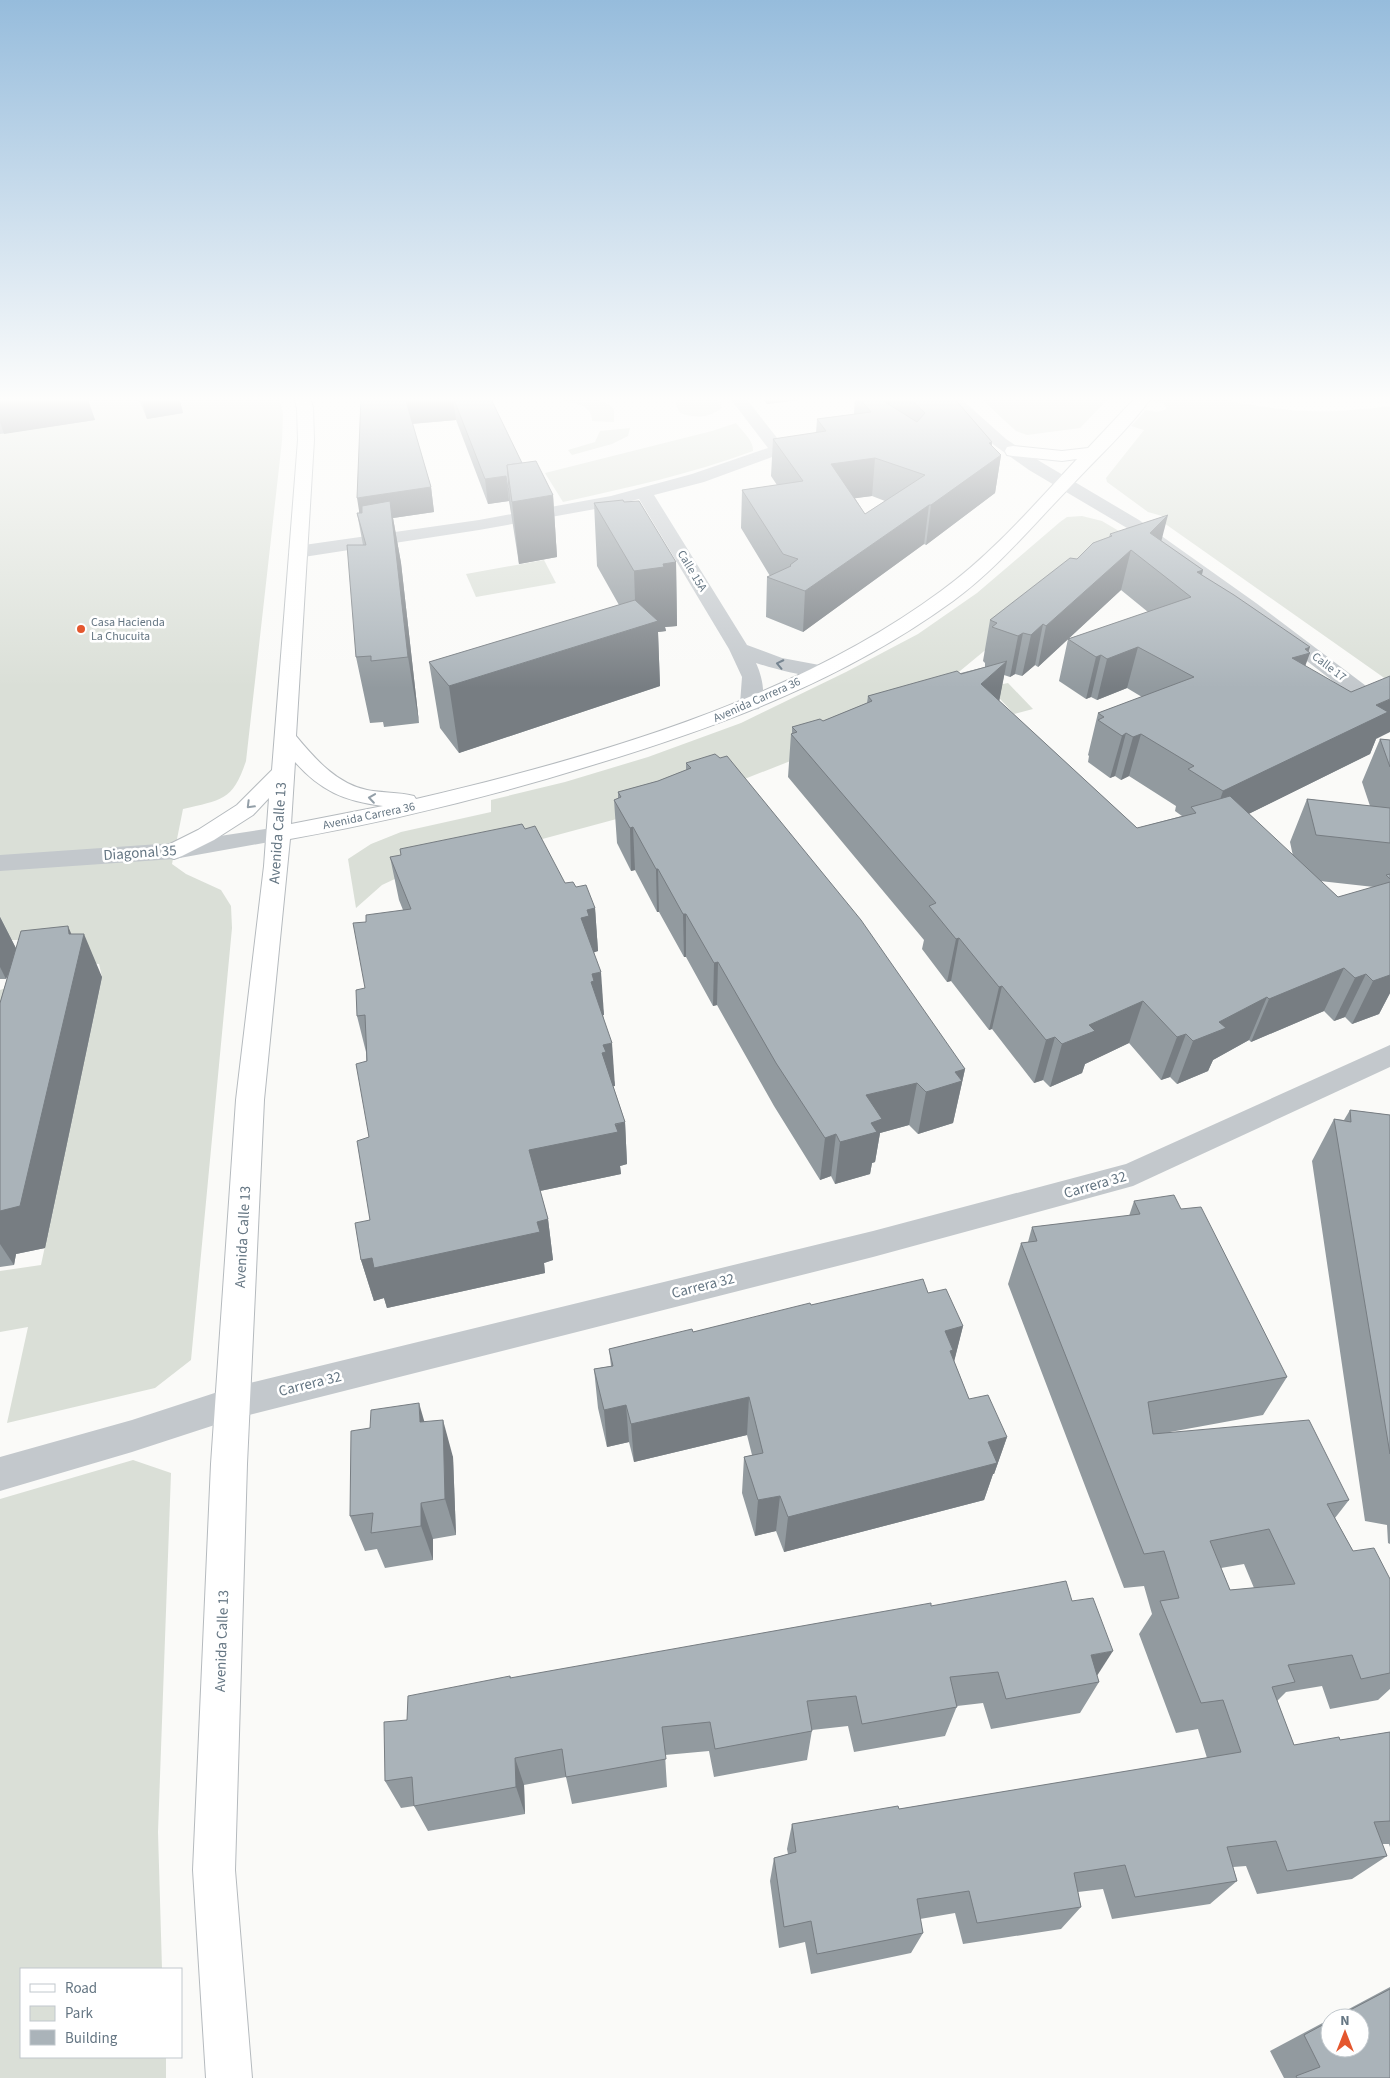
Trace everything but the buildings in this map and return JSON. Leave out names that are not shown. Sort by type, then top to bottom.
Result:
[{"type":"main road","name":"Avenida Calle 13","points":[[229,2078],[214,1870],[229,1464],[250,1100],[275,884],[302,494]]},
{"type":"main road","name":"Avenida Carrera 36","points":[[278,834],[340,824],[521,781],[638,745],[751,704],[823,670],[890,634],[949,595],[1001,549],[1054,494]]},
{"type":"main road","points":[[285,737],[306,762],[325,780],[341,790],[363,797],[438,802]]},
{"type":"main road","points":[[174,851],[206,835],[245,810],[284,770]]},
{"type":"street","points":[[297,552],[382,541],[553,513],[645,494]]},
{"type":"street","name":"Calle 15A","points":[[645,494],[739,649],[752,677],[751,704]]},
{"type":"street","name":"Calle 17","points":[[1082,494],[1133,524],[1250,606],[1390,714]]},
{"type":"street","points":[[739,649],[780,665],[823,670]]},
{"type":"street","name":"Diagonal 35","points":[[0,863],[174,851],[278,834]]},
{"type":"street","name":"Carrera 32","points":[[0,1474],[132,1436],[233,1403],[873,1244],[1132,1174],[1390,1055]]},
{"type":"green space","points":[[0,494],[276,494],[246,761],[236,784],[224,797],[183,809],[172,864],[186,874],[221,890],[231,906],[232,928],[191,1360],[155,1388],[7,1423],[28,1327],[0,1332],[0,1271],[41,1265],[102,977],[99,964],[87,963],[0,1106],[0,990],[12,986],[28,940],[0,940]]},
{"type":"green space","points":[[558,494],[598,494],[563,502]]},
{"type":"green space","points":[[1123,494],[1390,494],[1390,682],[1164,523],[1162,516],[1148,512]]},
{"type":"green space","points":[[1082,516],[1102,521],[1129,537],[1076,575],[960,671],[893,713],[816,751],[747,778],[661,807],[535,841],[416,869],[382,885],[356,908],[348,859],[371,844],[401,832],[491,812],[491,800],[565,782],[648,757],[741,723],[846,672],[918,634],[977,593],[1060,522],[1067,517]]},
{"type":"green space","points":[[544,560],[556,583],[476,597],[466,574]]},
{"type":"green space","points":[[1008,683],[1033,709],[1014,714],[989,687]]},
{"type":"green space","points":[[133,1460],[171,1473],[158,1832],[162,1968],[20,1968],[20,2058],[166,2058],[166,2078],[0,2078],[0,1499]]},
{"type":"place","name":"Casa Hacienda La Chucuita","points":[[81,629]]}]
